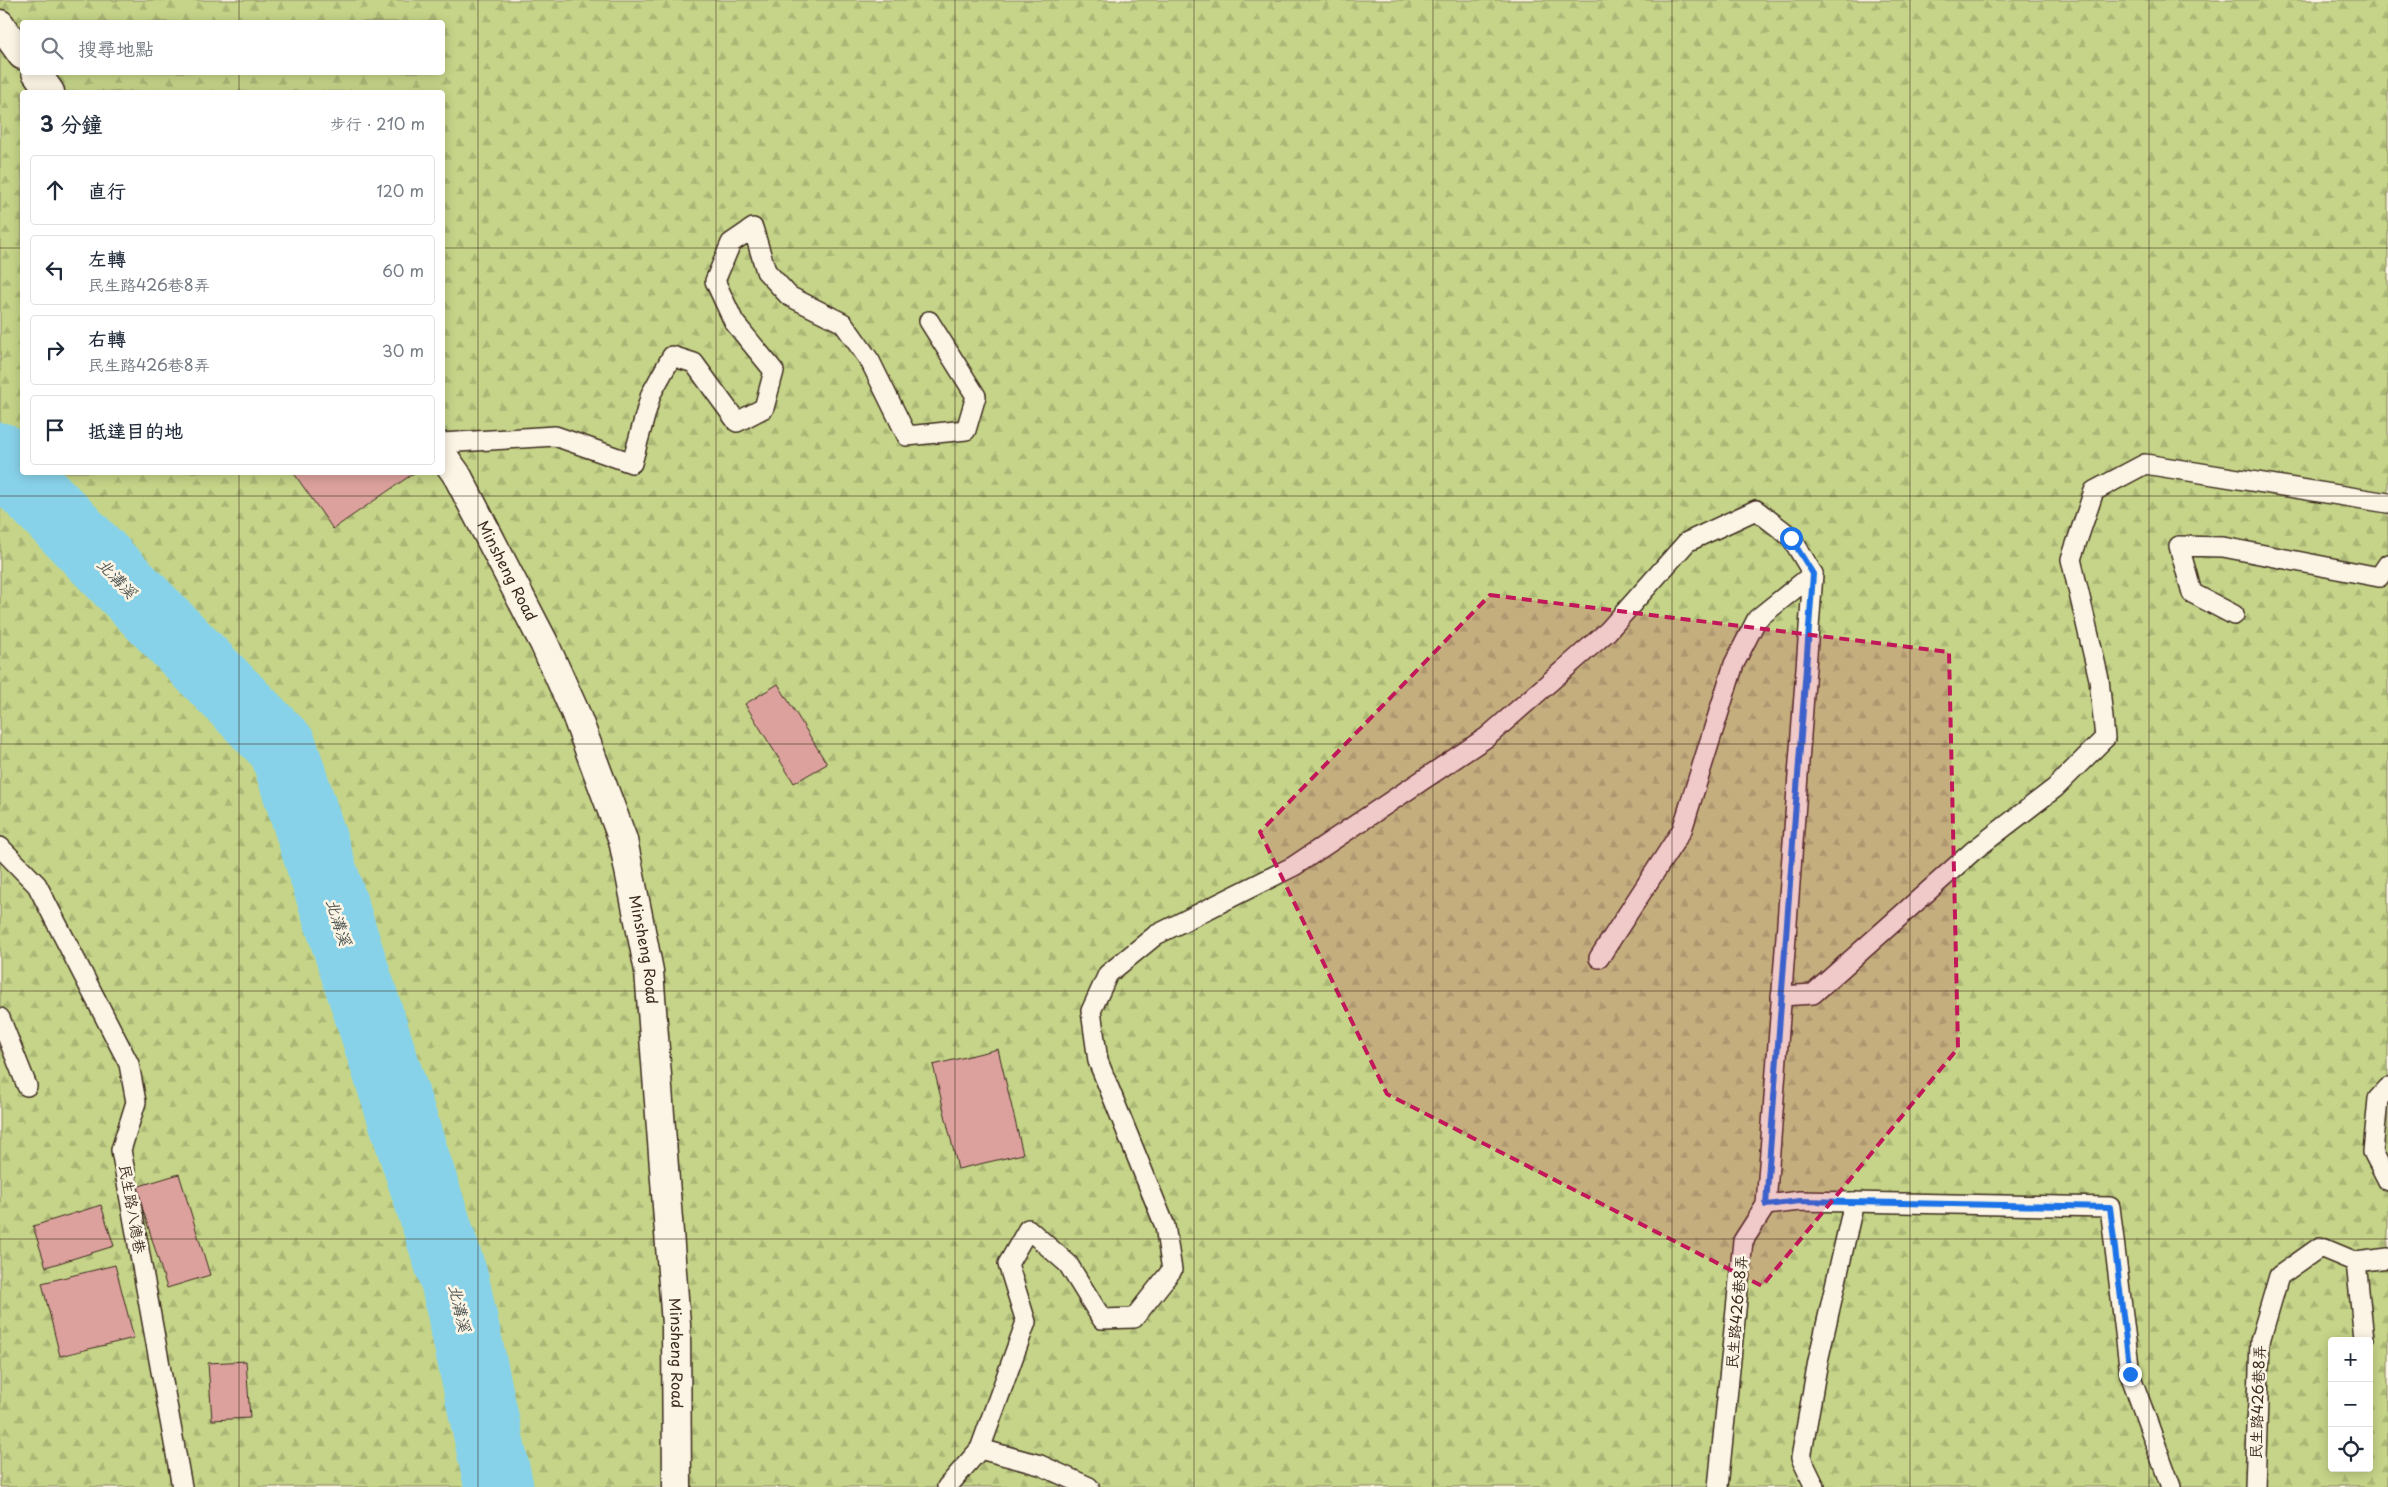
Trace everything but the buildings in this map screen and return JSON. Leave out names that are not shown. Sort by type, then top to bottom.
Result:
[{"type":"street","points":[[0,24],[20,52]]},
{"type":"street","points":[[38,75],[49,90]]},
{"type":"street","name":"Minsheng Road","points":[[445,458],[457,475],[544,643],[574,712],[623,840],[650,971],[676,1324],[677,1487]]},
{"type":"lane","points":[[445,443],[555,436],[632,463],[651,394],[672,356],[694,363],[736,422],[764,408],[774,371],[734,322],[715,281],[731,243],[753,228],[766,271],[789,296],[843,323],[870,361],[907,436],[966,430],[976,396],[929,321]]},
{"type":"lane","points":[[1781,996],[1813,994],[1973,851],[2054,788],[2105,738],[2099,679],[2072,559],[2094,491],[2145,464],[2388,503]]},
{"type":"lane","points":[[947,1487],[980,1449],[1026,1322],[1008,1264],[1028,1229],[1068,1264],[1102,1319],[1134,1318],[1172,1270],[1165,1226],[1098,1061],[1091,1011],[1108,974],[1156,936],[1294,866],[1487,737],[1608,631],[1687,542],[1756,510],[1791,538],[1813,574],[1766,1205],[1800,1201],[2110,1207],[2130,1374],[2170,1487]]},
{"type":"lane","points":[[2234,615],[2192,593],[2178,546],[2223,547],[2378,577],[2388,564]]},
{"type":"lane","points":[[1599,958],[1682,830],[1734,664],[1757,619],[1813,574]]},
{"type":"lane","name":"民生路八德巷","points":[[0,847],[37,885],[130,1064],[136,1102],[121,1150],[182,1487]]},
{"type":"lane","points":[[0,1018],[27,1086]]},
{"type":"lane","points":[[2388,1088],[2378,1099],[2373,1152],[2388,1180]]},
{"type":"lane","points":[[1815,1487],[1801,1458],[1818,1361],[1854,1202]]},
{"type":"lane","name":"民生路426巷8弄","points":[[1718,1487],[1744,1241],[1766,1205]]},
{"type":"lane","name":"民生路426巷8弄","points":[[2255,1487],[2260,1341],[2279,1276],[2320,1247],[2356,1262]]},
{"type":"lane","points":[[2364,1337],[2356,1262],[2388,1258]]},
{"type":"lane","points":[[980,1449],[1040,1465],[1089,1487]]},
{"type":"highlighted area","points":[[1490,595],[1949,652],[1958,1048],[1762,1286],[1387,1094],[1260,832]]},
{"type":"green space","points":[[0,0],[2388,0],[2388,1487],[0,1487]]},
{"type":"waterway","name":"北溝溪","points":[[0,457],[283,748],[455,1282],[499,1487]]},
{"type":"route","points":[[1791,538],[1813,574],[1766,1205],[1800,1201],[2110,1207],[2130,1374]]}]
